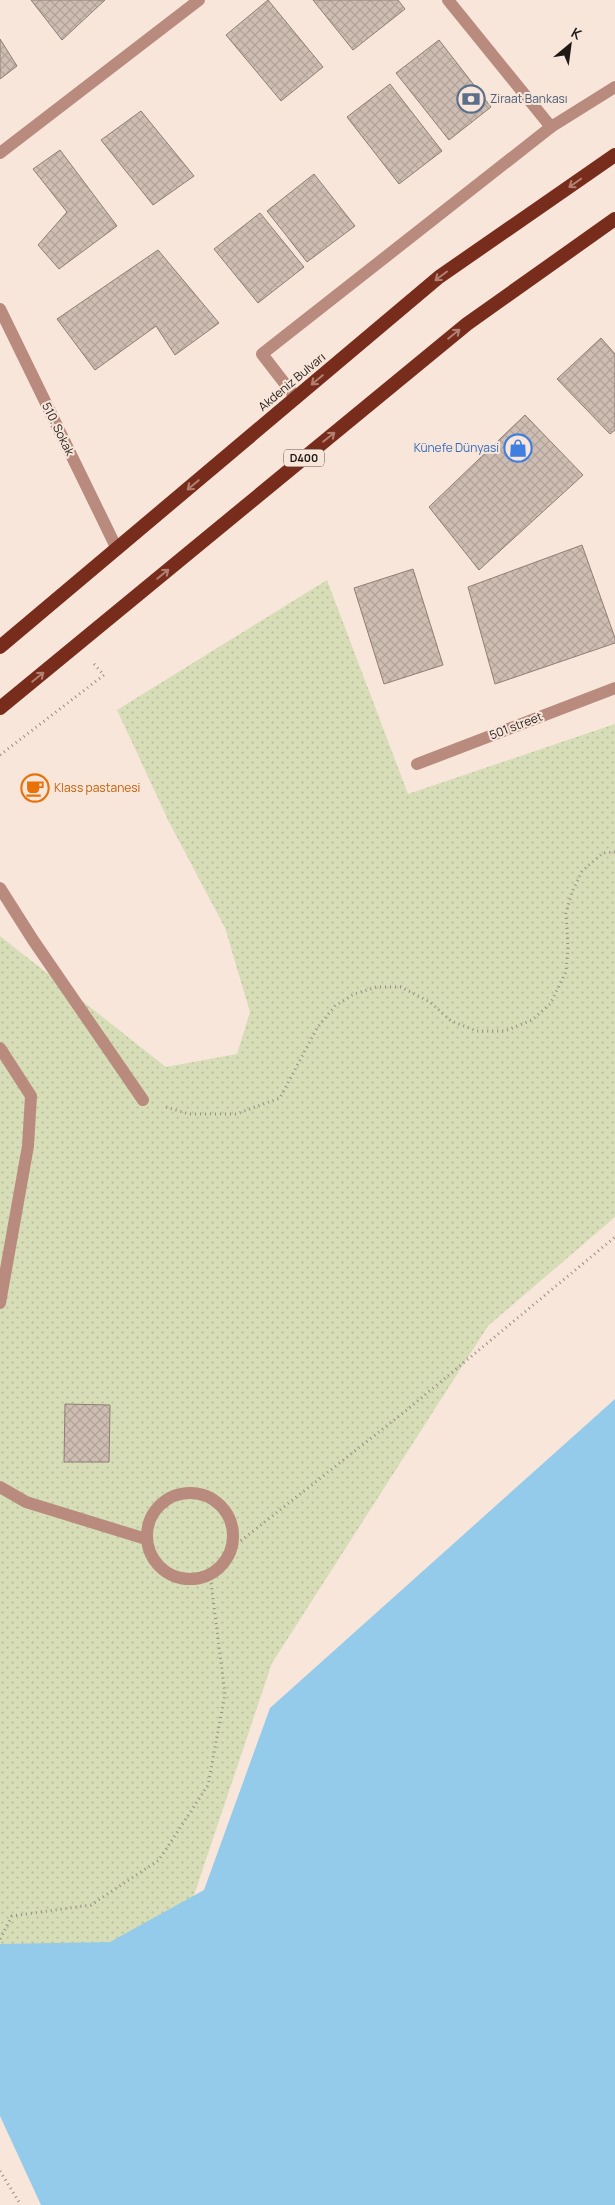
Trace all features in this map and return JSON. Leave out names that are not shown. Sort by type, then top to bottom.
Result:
[{"type":"highway","name":"Akdeniz Bulvarı","points":[[0,647],[439,277],[615,156]]},
{"type":"highway","name":"D400","points":[[0,708],[467,324],[615,218]]},
{"type":"street","points":[[0,153],[199,0]]},
{"type":"street","points":[[448,0],[551,127]]},
{"type":"street","points":[[296,398],[262,354],[551,127],[615,87]]},
{"type":"street","name":"510. Sokak","points":[[0,309],[117,549]]},
{"type":"street","name":"501 street","points":[[417,764],[615,688]]},
{"type":"street","points":[[0,888],[33,940],[143,1100]]},
{"type":"street","points":[[0,1048],[31,1096],[28,1146],[0,1303]]},
{"type":"street","points":[[0,1488],[26,1502],[146,1539]]},
{"type":"street","points":[[183,1493],[204,1495],[222,1506],[232,1526],[233,1547],[225,1564],[210,1575],[189,1580],[168,1574],[153,1559],[146,1539],[150,1518],[163,1501],[183,1493]]},
{"type":"path","points":[[143,1100],[189,1114],[236,1114],[280,1098],[317,1028],[335,1006],[354,994],[377,987],[401,987],[430,1002],[451,1021],[477,1031],[505,1032],[532,1020],[550,1004],[566,972],[568,946],[566,913],[575,885],[582,871],[603,853],[615,852]]},
{"type":"path","points":[[233,1547],[408,1408],[615,1237]]},
{"type":"path","points":[[0,1939],[12,1916],[91,1905],[159,1860],[208,1785],[225,1694],[210,1575]]},
{"type":"path","points":[[0,2170],[20,2205]]},
{"type":"green space","points":[[327,580],[408,794],[615,724],[615,1217],[488,1326],[272,1663],[179,1940],[0,1969],[0,936],[166,1067],[237,1054],[250,1012],[225,928],[169,822],[117,710]]},
{"type":"water","points":[[615,1399],[615,2205],[41,2205],[0,2116],[0,1944],[110,1942],[204,1890],[270,1708]]},
{"type":"building","points":[[31,0],[105,0],[62,40]]},
{"type":"building","points":[[268,0],[323,67],[281,101],[226,35]]},
{"type":"building","points":[[313,0],[398,0],[405,9],[353,50]]},
{"type":"building","points":[[0,39],[17,66],[0,79]]},
{"type":"building","points":[[439,40],[491,107],[449,140],[396,73]]},
{"type":"building","points":[[390,84],[442,151],[399,184],[347,117]]},
{"type":"building","points":[[141,111],[194,176],[153,205],[101,140]]},
{"type":"building","points":[[60,150],[117,226],[59,269],[38,245],[67,212],[33,169]]},
{"type":"building","points":[[314,174],[355,226],[307,262],[267,211]]},
{"type":"building","points":[[260,213],[304,267],[258,303],[214,249]]},
{"type":"building","points":[[158,250],[219,323],[175,355],[156,326],[95,370],[57,319]]},
{"type":"building","points":[[601,338],[615,354],[615,430],[610,434],[557,379]]},
{"type":"building","points":[[525,415],[583,475],[479,570],[429,507]]},
{"type":"building","points":[[582,545],[615,638],[615,643],[495,684],[468,587]]},
{"type":"building","points":[[413,569],[443,665],[384,684],[354,588]]},
{"type":"building","points":[[65,1404],[110,1405],[109,1462],[64,1462]]},
{"type":"place","name":"Ziraat Bankası","points":[[471,99]]},
{"type":"place","name":"Künefe Dünyasi","points":[[518,448]]},
{"type":"place","name":"Klass pastanesi","points":[[35,788]]}]
